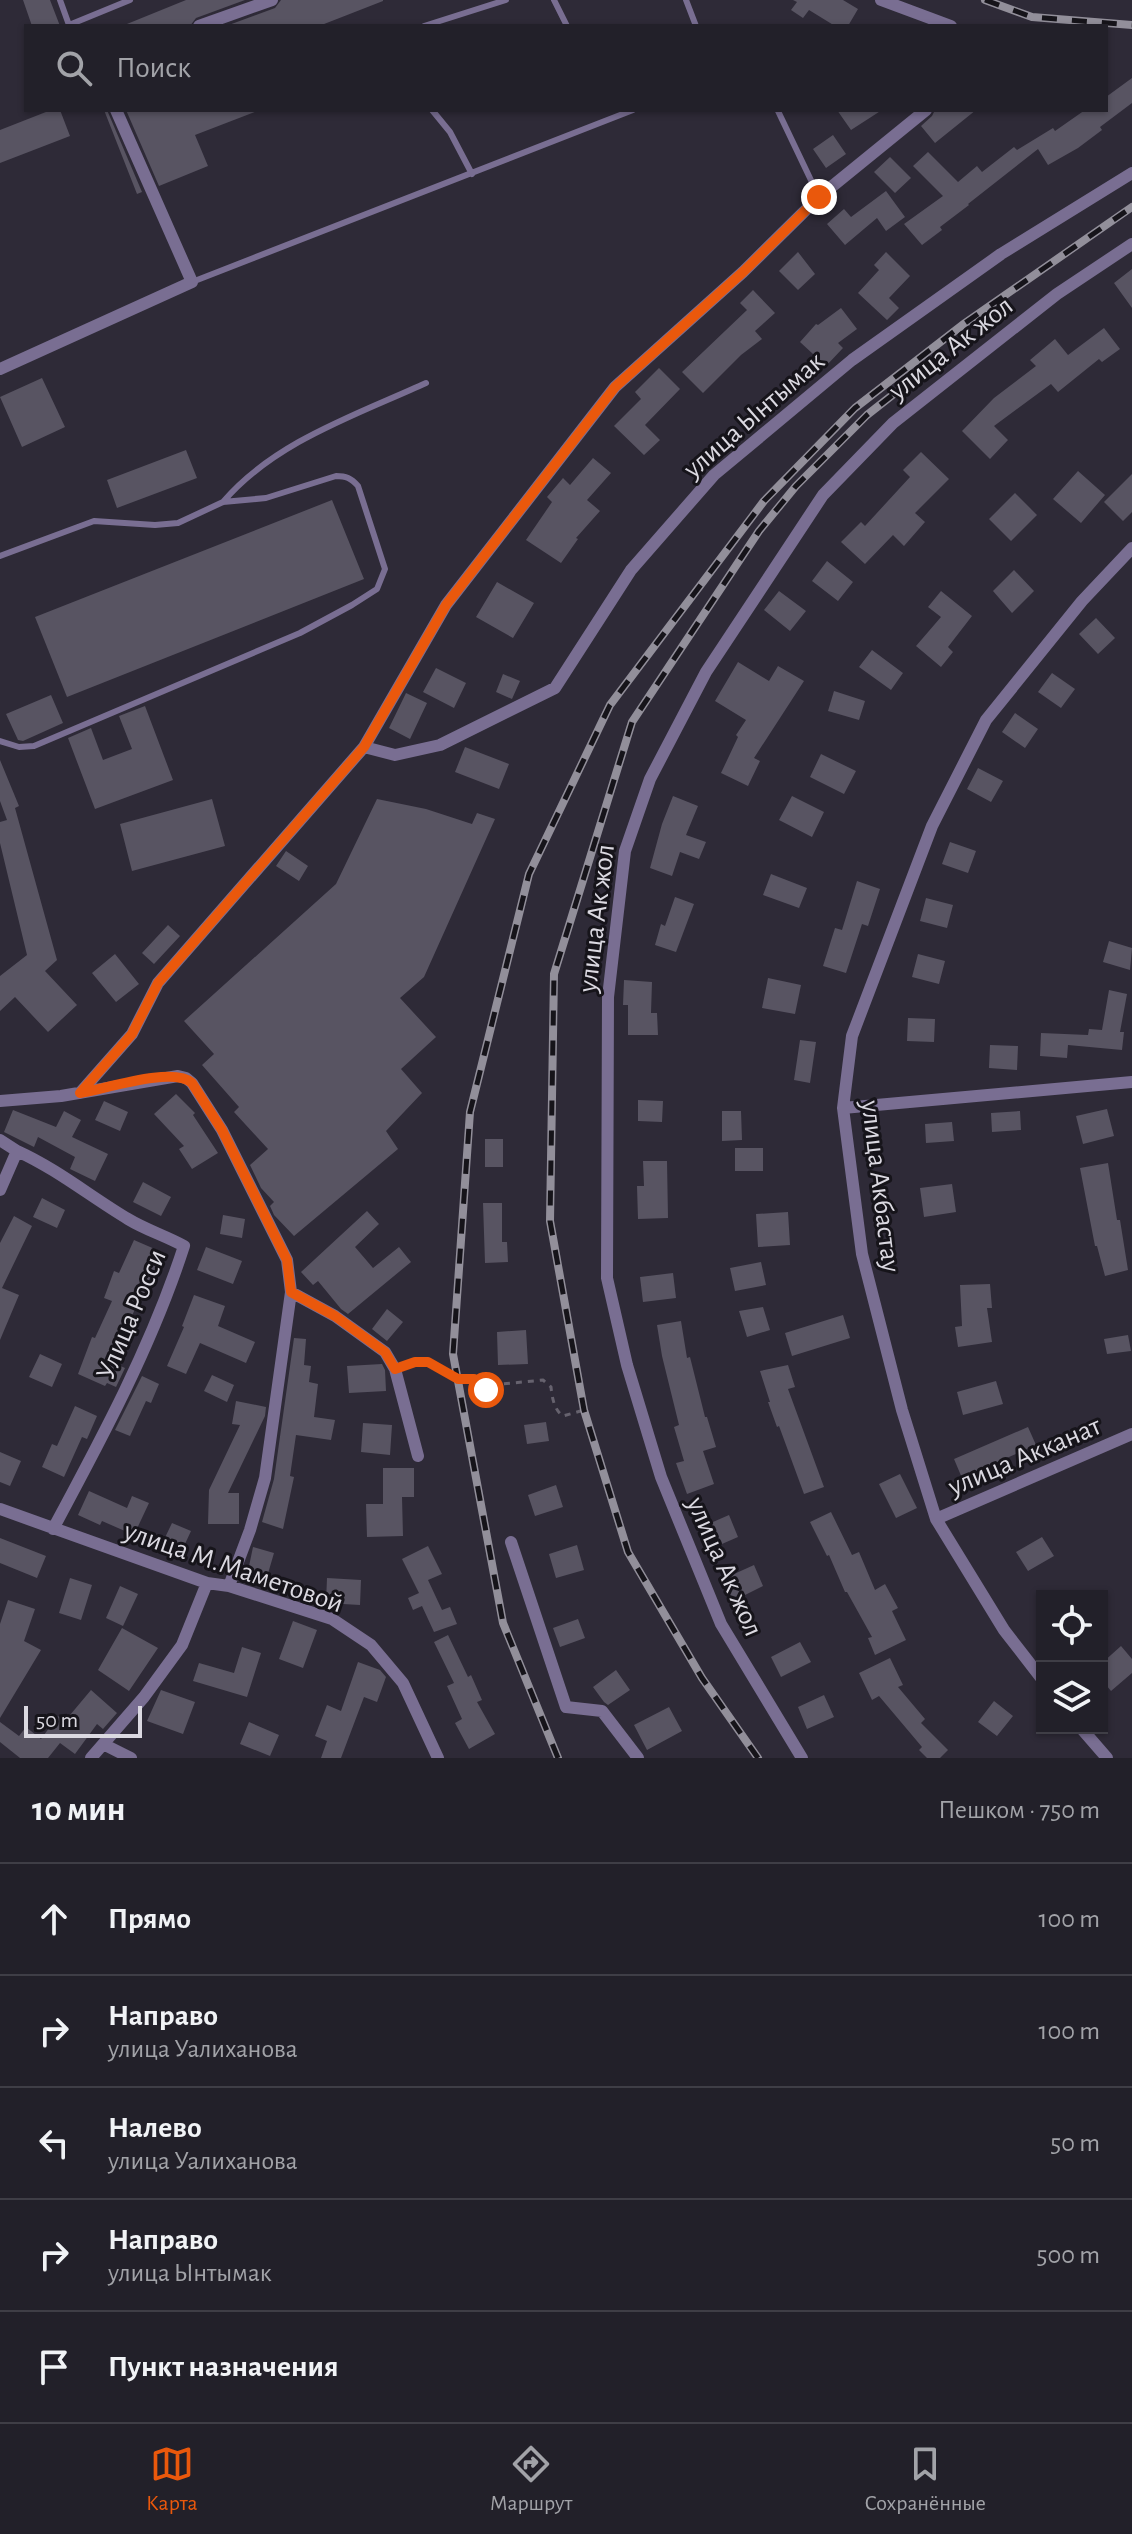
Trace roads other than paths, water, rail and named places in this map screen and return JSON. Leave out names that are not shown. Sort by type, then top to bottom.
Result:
[{"type":"street","points":[[205,24],[272,0]]},
{"type":"street","points":[[881,0],[946,24]]},
{"type":"street","points":[[0,369],[192,282],[117,112]]},
{"type":"street","points":[[80,1093],[132,1034],[158,983],[364,747],[446,605],[615,387],[743,272],[819,197],[924,112]]},
{"type":"street","name":"улица Ынтымак","points":[[364,747],[395,755],[440,745],[555,688],[631,570],[714,475],[852,360],[1001,254],[1132,173]]},
{"type":"street","name":"улица Ак жол","points":[[802,1758],[721,1624],[667,1492],[627,1365],[607,1278],[608,997],[625,851],[650,779],[706,672],[823,495],[893,423],[1057,294],[1132,244]]},
{"type":"street","name":"улица Акбастау","points":[[1036,1671],[1004,1630],[936,1519],[902,1410],[862,1254],[843,1108],[852,1036],[932,826],[986,720],[1082,601],[1132,548]]},
{"type":"street","points":[[0,1101],[80,1093],[168,1076],[186,1078],[222,1130],[287,1260],[291,1292],[265,1478],[229,1586]]},
{"type":"street","points":[[843,1108],[1132,1082]]},
{"type":"street","name":"Улица Росси","points":[[0,1140],[45,1164],[132,1222],[184,1246],[173,1281],[114,1415],[53,1529]]},
{"type":"street","points":[[0,1190],[17,1151]]},
{"type":"street","points":[[291,1292],[335,1316],[385,1352],[395,1369],[418,1456]]},
{"type":"street","name":"улица Акканат","points":[[936,1519],[1132,1434]]},
{"type":"street","name":"улица М.Маметовой","points":[[0,1509],[207,1583],[229,1586],[332,1619],[371,1645],[403,1683],[438,1758]]},
{"type":"street","points":[[511,1542],[566,1707],[602,1711],[638,1758]]},
{"type":"street","points":[[91,1758],[144,1697],[182,1645],[207,1583]]},
{"type":"street","points":[[1086,1734],[1107,1758]]},
{"type":"street","points":[[103,1744],[131,1758]]},
{"type":"lane","points":[[60,0],[69,24]]},
{"type":"lane","points":[[71,24],[130,0]]},
{"type":"lane","points":[[430,24],[506,0]]},
{"type":"lane","points":[[554,0],[566,24]]},
{"type":"lane","points":[[686,0],[695,24]]},
{"type":"lane","points":[[434,112],[450,132],[472,174]]},
{"type":"lane","points":[[608,112],[611,118]]},
{"type":"lane","points":[[192,282],[628,112]]},
{"type":"lane","points":[[778,112],[819,197]]},
{"type":"lane","points":[[223,502],[238,485],[274,457],[319,432],[426,383]]},
{"type":"lane","points":[[0,556],[94,521],[134,525],[178,523],[223,502],[266,498],[336,476],[352,479],[358,486],[385,564],[377,589],[300,633],[34,746],[19,747],[0,741]]},
{"type":"railway","points":[[985,0],[1032,17],[1132,25]]},
{"type":"railway","points":[[558,1758],[503,1623],[453,1354],[470,1112],[529,874],[610,705],[764,501],[855,408],[965,323],[1132,207]]},
{"type":"railway","points":[[758,1758],[702,1678],[628,1552],[584,1410],[550,1221],[554,974],[632,722],[759,531],[796,486],[867,415],[937,360]]}]
